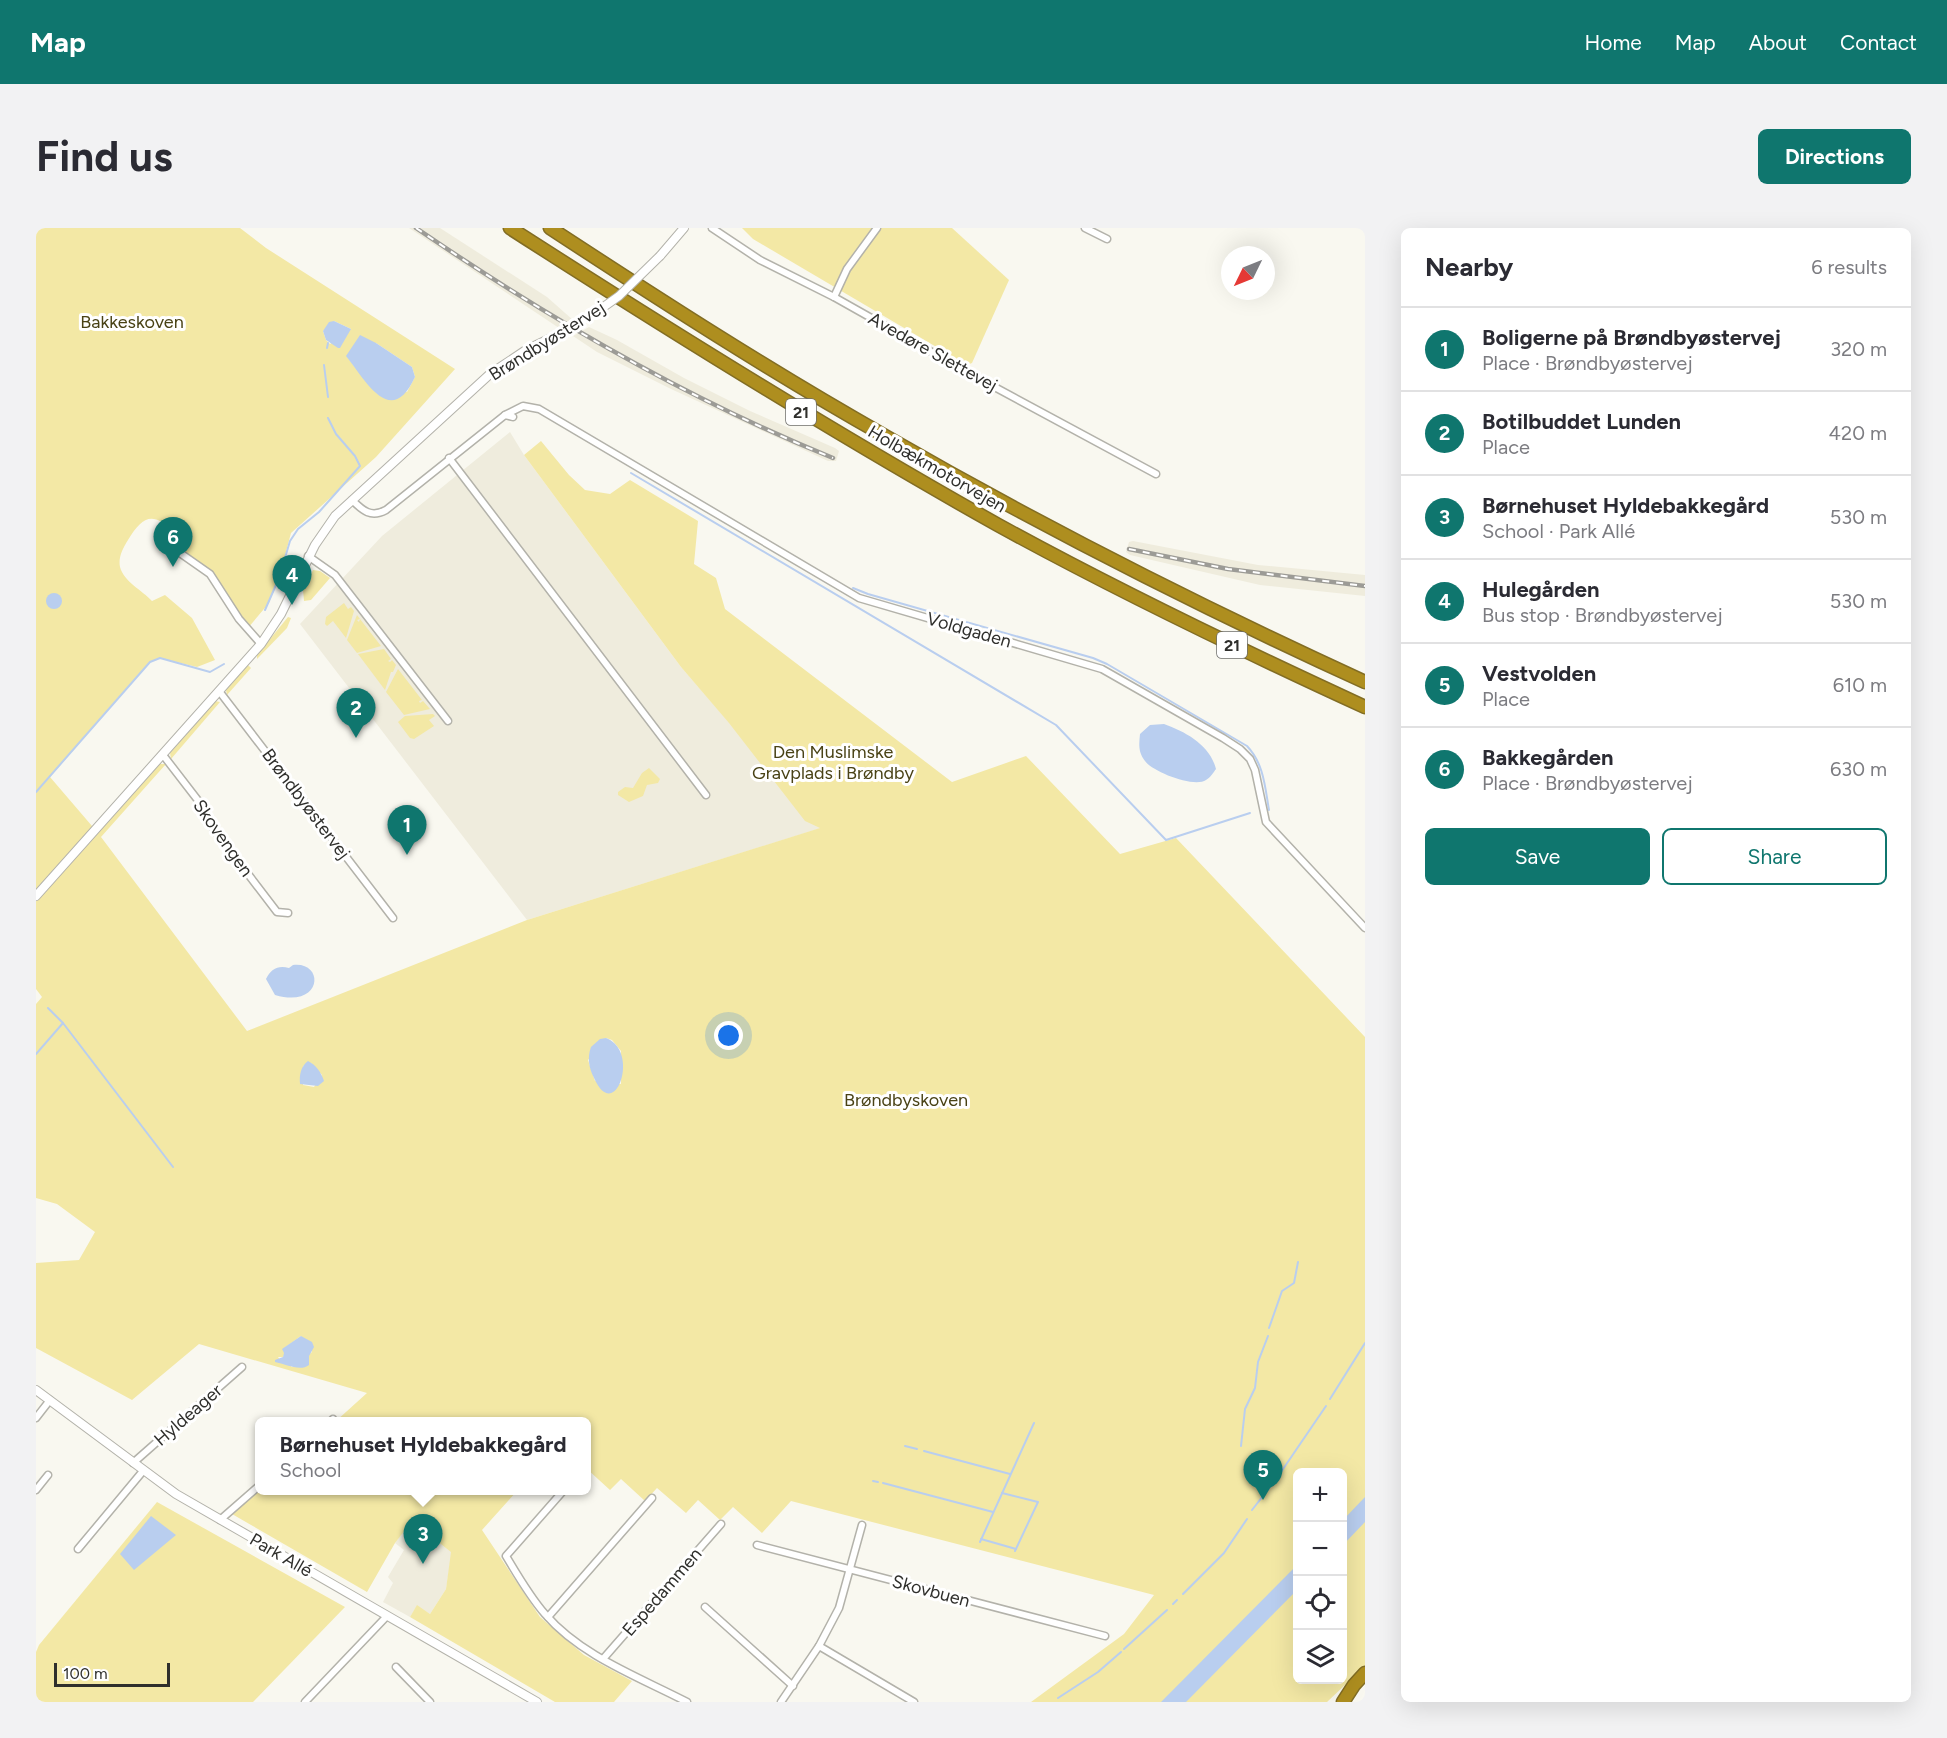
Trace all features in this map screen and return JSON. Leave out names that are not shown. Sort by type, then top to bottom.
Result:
[{"type":"highway","name":"Holbækmotorvejen","points":[[510,228],[767,392],[1001,527],[1244,652],[1365,707]]},
{"type":"highway","name":"Holbækmotorvejen","points":[[550,228],[666,304],[884,436],[1121,565],[1254,632],[1365,682]]},
{"type":"highway","points":[[1344,1702],[1354,1684],[1365,1673]]},
{"type":"highway","points":[[1344,1702],[1365,1683]]},
{"type":"street","name":"Brøndbyøstervej","points":[[36,896],[261,644],[281,614],[308,556],[335,516],[490,374],[526,350],[595,313],[619,296],[660,256],[684,228]]},
{"type":"street","name":"Avedøre Slettevej","points":[[712,228],[760,260],[834,297],[1156,474]]},
{"type":"street","points":[[834,297],[847,269],[877,228]]},
{"type":"street","points":[[1085,228],[1107,239]]},
{"type":"street","name":"Voldgaden","points":[[505,415],[523,406],[538,409],[859,597],[1102,669],[1223,738],[1250,759],[1255,770],[1266,822],[1365,928]]},
{"type":"street","points":[[352,500],[367,513],[380,513],[392,506],[505,415],[513,417]]},
{"type":"street","points":[[449,458],[706,795]]},
{"type":"street","points":[[180,553],[210,574],[239,618],[261,644]]},
{"type":"street","points":[[308,556],[335,575],[448,721]]},
{"type":"street","name":"Brøndbyøstervej","points":[[219,691],[393,918]]},
{"type":"street","name":"Skovengen","points":[[163,755],[200,803],[203,816],[277,912],[288,913]]},
{"type":"street","name":"Hyldeager","points":[[133,1463],[242,1367]]},
{"type":"street","name":"Park Allé","points":[[36,1390],[176,1494],[537,1702]]},
{"type":"street","points":[[36,1418],[50,1400]]},
{"type":"street","points":[[78,1549],[143,1471]]},
{"type":"street","points":[[36,1490],[48,1475]]},
{"type":"street","points":[[220,1520],[255,1489]]},
{"type":"street","points":[[560,1495],[506,1556],[525,1587],[548,1617],[572,1639],[603,1659],[687,1702]]},
{"type":"street","points":[[548,1617],[652,1498]]},
{"type":"street","name":"Espedammen","points":[[603,1659],[722,1524]]},
{"type":"street","points":[[781,1702],[819,1646],[839,1608],[862,1525]]},
{"type":"street","name":"Skovbuen","points":[[757,1545],[1105,1636]]},
{"type":"street","points":[[705,1607],[794,1686]]},
{"type":"street","points":[[305,1702],[387,1616]]},
{"type":"street","points":[[819,1646],[914,1702]]},
{"type":"street","points":[[396,1667],[430,1702]]},
{"type":"shaded area","points":[[409,228],[440,228],[547,297],[573,320],[559,328]]},
{"type":"shaded area","points":[[589,327],[750,411],[835,448],[839,451],[836,461],[828,461],[671,389],[597,352],[573,336]]},
{"type":"shaded area","points":[[510,432],[524,455],[681,667],[821,828],[527,920],[300,624],[382,536]]},
{"type":"shaded area","points":[[1129,542],[1258,565],[1365,575],[1365,596],[1260,585],[1130,555],[1126,552]]},
{"type":"shaded area","points":[[411,1521],[452,1551],[446,1589],[430,1614],[417,1606],[410,1617],[383,1602],[393,1583],[388,1577],[404,1550],[395,1543]]},
{"type":"green space","name":"Brøndbyskoven","points":[[36,228],[240,228],[266,248],[455,369],[376,457],[291,533],[279,578],[269,603],[248,628],[213,576],[180,546],[179,532],[174,532],[160,521],[153,519],[148,519],[138,526],[121,553],[122,572],[152,601],[165,595],[192,618],[215,660],[197,667],[160,658],[150,662],[50,777],[98,833],[160,764],[166,764],[101,837],[247,1031],[527,920],[820,828],[805,821],[729,723],[681,667],[524,455],[541,441],[569,475],[585,490],[610,494],[630,480],[698,521],[694,564],[716,578],[725,609],[952,782],[1026,756],[1120,854],[1176,838],[1365,1037],[1365,1666],[1347,1683],[1347,1468],[1293,1468],[1293,1684],[1346,1684],[1327,1702],[1031,1702],[1124,1634],[1154,1595],[791,1501],[762,1533],[733,1507],[720,1520],[698,1500],[686,1513],[657,1488],[645,1501],[621,1479],[610,1490],[591,1473],[591,1417],[340,1417],[367,1393],[199,1344],[132,1400],[36,1348],[36,1263],[79,1260],[95,1232],[57,1204],[36,1198],[36,1004],[42,997],[36,989]],"holes":[[[334,321],[351,329],[330,344],[323,331]],[[376,343],[412,367],[415,377],[407,392],[354,366],[347,356]],[[606,1038],[612,1040],[621,1051],[621,1084],[595,1081],[588,1060]],[[311,1063],[322,1075],[314,1087],[303,1085],[303,1066]],[[301,1336],[312,1352],[292,1367],[283,1364],[278,1357],[283,1357],[285,1353],[283,1349]]]},
{"type":"green space","points":[[742,228],[952,228],[1009,280],[972,363],[967,365],[753,239]]},
{"type":"green space","points":[[313,570],[320,571],[330,578],[311,600],[304,601],[303,590]]},
{"type":"green space","points":[[344,603],[348,609],[351,607],[354,611],[346,638],[333,621],[327,626],[325,624],[326,617]]},
{"type":"green space","points":[[357,615],[381,646],[357,653],[347,640]]},
{"type":"green space","points":[[288,617],[291,618],[287,628],[257,659],[257,655]]},
{"type":"green space","points":[[384,649],[391,659],[388,661],[392,660],[396,665],[385,690],[358,654]]},
{"type":"green space","points":[[248,665],[251,668],[227,695],[226,690]]},
{"type":"green space","points":[[398,669],[422,700],[419,701],[420,703],[423,701],[430,709],[404,715],[386,692]]},
{"type":"green space","points":[[215,701],[220,702],[171,759],[170,753]]},
{"type":"green space","points":[[433,714],[435,716],[429,720],[434,726],[414,739],[410,738],[398,722],[405,716]]},
{"type":"green space","points":[[649,768],[660,779],[658,783],[647,785],[643,796],[629,802],[618,795],[618,792],[625,787],[633,788],[642,773]]},
{"type":"green space","points":[[255,1494],[513,1495],[482,1530],[540,1617],[584,1655],[632,1681],[614,1702],[555,1702],[410,1617],[417,1605],[430,1614],[446,1589],[451,1552],[412,1521],[395,1543],[367,1592],[232,1514]]},
{"type":"green space","points":[[157,1502],[345,1607],[253,1702],[36,1702],[36,1652],[39,1645]]},
{"type":"water","points":[[334,321],[351,329],[340,348],[326,340],[323,331],[329,322]]},
{"type":"water","points":[[360,335],[412,367],[415,377],[406,392],[397,399],[388,400],[379,395],[346,356]]},
{"type":"water","points":[[51,593],[57,593],[62,601],[60,607],[51,609],[46,604],[46,598]]},
{"type":"water","points":[[1164,724],[1189,735],[1203,746],[1216,769],[1207,779],[1193,782],[1174,778],[1156,770],[1145,761],[1140,751],[1140,734],[1150,725]]},
{"type":"water","points":[[293,965],[303,966],[314,976],[314,984],[310,991],[303,996],[291,998],[275,995],[266,979],[273,970],[281,967],[289,968]]},
{"type":"water","points":[[606,1038],[616,1045],[622,1056],[623,1069],[621,1080],[616,1089],[610,1093],[602,1090],[594,1078],[589,1063],[591,1047],[600,1039]]},
{"type":"water","points":[[308,1061],[316,1067],[323,1078],[324,1081],[318,1086],[300,1084],[301,1071]]},
{"type":"water","points":[[301,1336],[312,1342],[314,1347],[309,1356],[309,1365],[297,1368],[275,1362],[283,1357],[282,1349]]},
{"type":"water","points":[[1365,1497],[1365,1522],[1347,1541],[1347,1516]]},
{"type":"water","points":[[151,1516],[176,1535],[134,1570],[120,1554]]},
{"type":"water","points":[[1293,1569],[1293,1594],[1186,1702],[1161,1702]]},
{"type":"waterway","points":[[327,348],[328,343]]},
{"type":"waterway","points":[[324,365],[328,397]]},
{"type":"waterway","points":[[265,610],[279,578],[290,541],[298,529],[319,512],[360,466],[355,456],[336,434],[328,418]]},
{"type":"waterway","points":[[631,473],[1056,725],[1166,840],[1250,813]]},
{"type":"waterway","points":[[853,588],[1107,664],[1247,746],[1260,768],[1269,810]]},
{"type":"waterway","points":[[36,792],[150,662],[160,658],[210,672],[224,664]]},
{"type":"waterway","points":[[48,1008],[63,1023],[173,1167]]},
{"type":"waterway","points":[[36,1054],[63,1023]]},
{"type":"waterway","points":[[1269,1328],[1282,1291],[1294,1283],[1298,1262]]},
{"type":"waterway","points":[[1241,1446],[1245,1409],[1255,1388],[1258,1362],[1268,1336]]},
{"type":"waterway","points":[[1330,1399],[1365,1343]]},
{"type":"waterway","points":[[1281,1472],[1326,1406]]},
{"type":"waterway","points":[[980,1542],[1034,1423]]},
{"type":"waterway","points":[[905,1446],[917,1449]]},
{"type":"waterway","points":[[924,1451],[1010,1474]]},
{"type":"waterway","points":[[1252,1510],[1277,1478]]},
{"type":"waterway","points":[[873,1481],[878,1482]]},
{"type":"waterway","points":[[883,1483],[993,1512]]},
{"type":"waterway","points":[[1002,1493],[1038,1502],[1015,1551]]},
{"type":"waterway","points":[[1183,1594],[1224,1553],[1247,1519]]},
{"type":"waterway","points":[[981,1539],[1016,1549]]},
{"type":"waterway","points":[[1173,1604],[1177,1600]]},
{"type":"waterway","points":[[1124,1649],[1167,1610]]},
{"type":"waterway","points":[[1058,1698],[1098,1672],[1121,1652]]},
{"type":"railway","points":[[416,228],[567,325],[618,354],[724,409],[833,458]]},
{"type":"railway","points":[[1129,549],[1228,569],[1365,586]]},
{"type":"place","name":"Bakkegården","points":[[173,567]]},
{"type":"place","name":"Hulegården","points":[[292,605]]},
{"type":"place","name":"Botilbuddet Lunden","points":[[356,738]]},
{"type":"place","name":"Boligerne på Brøndbyøstervej","points":[[407,855]]},
{"type":"place","name":"Vestvolden","points":[[1263,1500]]},
{"type":"place","name":"Børnehuset Hyldebakkegård","points":[[423,1564]]},
{"type":"park label","name":"Bakkeskoven","points":[[132,322]]},
{"type":"park label","name":"Den Muslimske Gravplads i Brøndby","points":[[833,762]]}]
